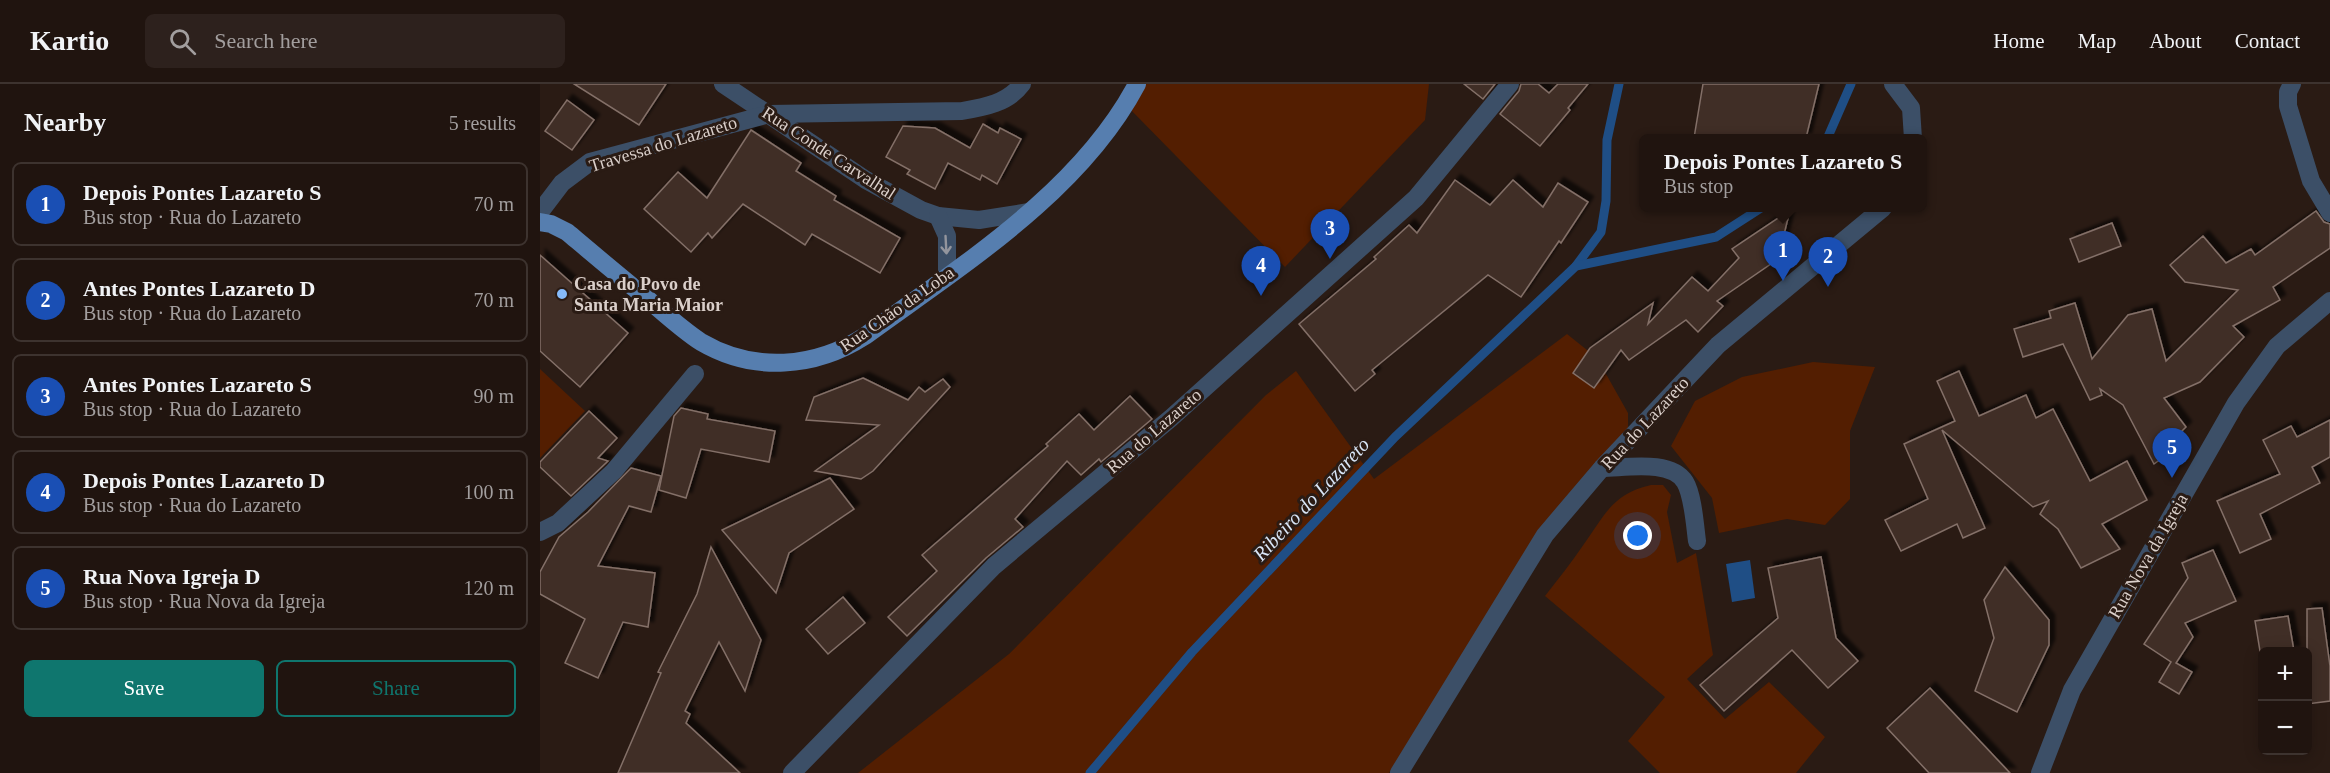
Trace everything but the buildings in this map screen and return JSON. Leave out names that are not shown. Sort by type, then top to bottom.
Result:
[{"type":"main road","points":[[1029,212],[1066,179],[1099,141],[1126,105],[1137,84]]},
{"type":"main road","name":"Rua Chão da Loba","points":[[540,222],[551,224],[567,232],[700,341],[749,361],[772,363],[820,358],[845,349],[1029,212]]},
{"type":"street","name":"Rua Conde Carvalhal","points":[[723,84],[866,180],[921,210],[938,216],[979,220],[1029,212]]},
{"type":"street","name":"Travessa do Lazareto","points":[[540,212],[562,183],[590,162],[769,114],[963,111],[989,107],[1006,98],[1023,84]]},
{"type":"street","name":"Rua do Lazareto","points":[[792,773],[994,566],[1171,418],[1416,198],[1510,84]]},
{"type":"street","points":[[1893,84],[1911,108],[1913,134]]},
{"type":"street","points":[[2292,84],[2288,92],[2288,106],[2311,181],[2330,213]]},
{"type":"street","name":"Rua do Lazareto","points":[[1399,773],[1545,535],[1602,468],[1718,345],[1877,212]]},
{"type":"street","points":[[938,216],[947,236],[947,275]]},
{"type":"street","name":"Rua Nova da Igreja","points":[[2040,773],[2072,690],[2236,403],[2277,346],[2330,301]]},
{"type":"street","points":[[540,532],[558,523],[614,471],[695,374]]},
{"type":"street","points":[[1602,468],[1658,467],[1676,471],[1686,483],[1697,541]]},
{"type":"shaded area","points":[[1137,84],[1429,84],[1425,120],[1285,267],[1126,105]]},
{"type":"shaded area","points":[[1567,334],[1597,358],[1628,413],[1628,438],[1546,536],[1389,773],[858,773],[1009,654],[1266,395],[1296,371],[1374,479]]},
{"type":"shaded area","points":[[1813,362],[1875,367],[1850,431],[1850,499],[1825,525],[1787,519],[1719,533],[1712,498],[1671,446],[1695,401],[1742,377]]},
{"type":"shaded area","points":[[540,369],[585,411],[540,458]]},
{"type":"shaded area","points":[[1651,485],[1663,485],[1671,495],[1667,512],[1677,563],[1696,553],[1713,655],[1687,679],[1725,719],[1769,682],[1825,737],[1796,773],[1660,773],[1628,741],[1665,697],[1545,596],[1611,507],[1627,494]]},
{"type":"water","points":[[1750,560],[1755,598],[1732,602],[1726,564]]},
{"type":"waterway","name":"Ribeiro do Lazareto","points":[[1576,266],[1601,232],[1606,201],[1607,140],[1619,84]]},
{"type":"waterway","name":"Ribeiro do Lazareto","points":[[1829,134],[1851,84]]},
{"type":"waterway","name":"Ribeiro do Lazareto","points":[[1090,773],[1192,652],[1395,437],[1576,266],[1716,237],[1755,212]]},
{"type":"place","name":"Antes Pontes Lazareto S","points":[[1330,259]]},
{"type":"place","name":"Depois Pontes Lazareto S","points":[[1783,281]]},
{"type":"place","name":"Antes Pontes Lazareto D","points":[[1828,287]]},
{"type":"place","name":"Casa do Povo de Santa Maria Maior","points":[[562,294]]},
{"type":"place","name":"Depois Pontes Lazareto D","points":[[1261,296]]},
{"type":"place","name":"Rua Nova Igreja D","points":[[2172,478]]}]
